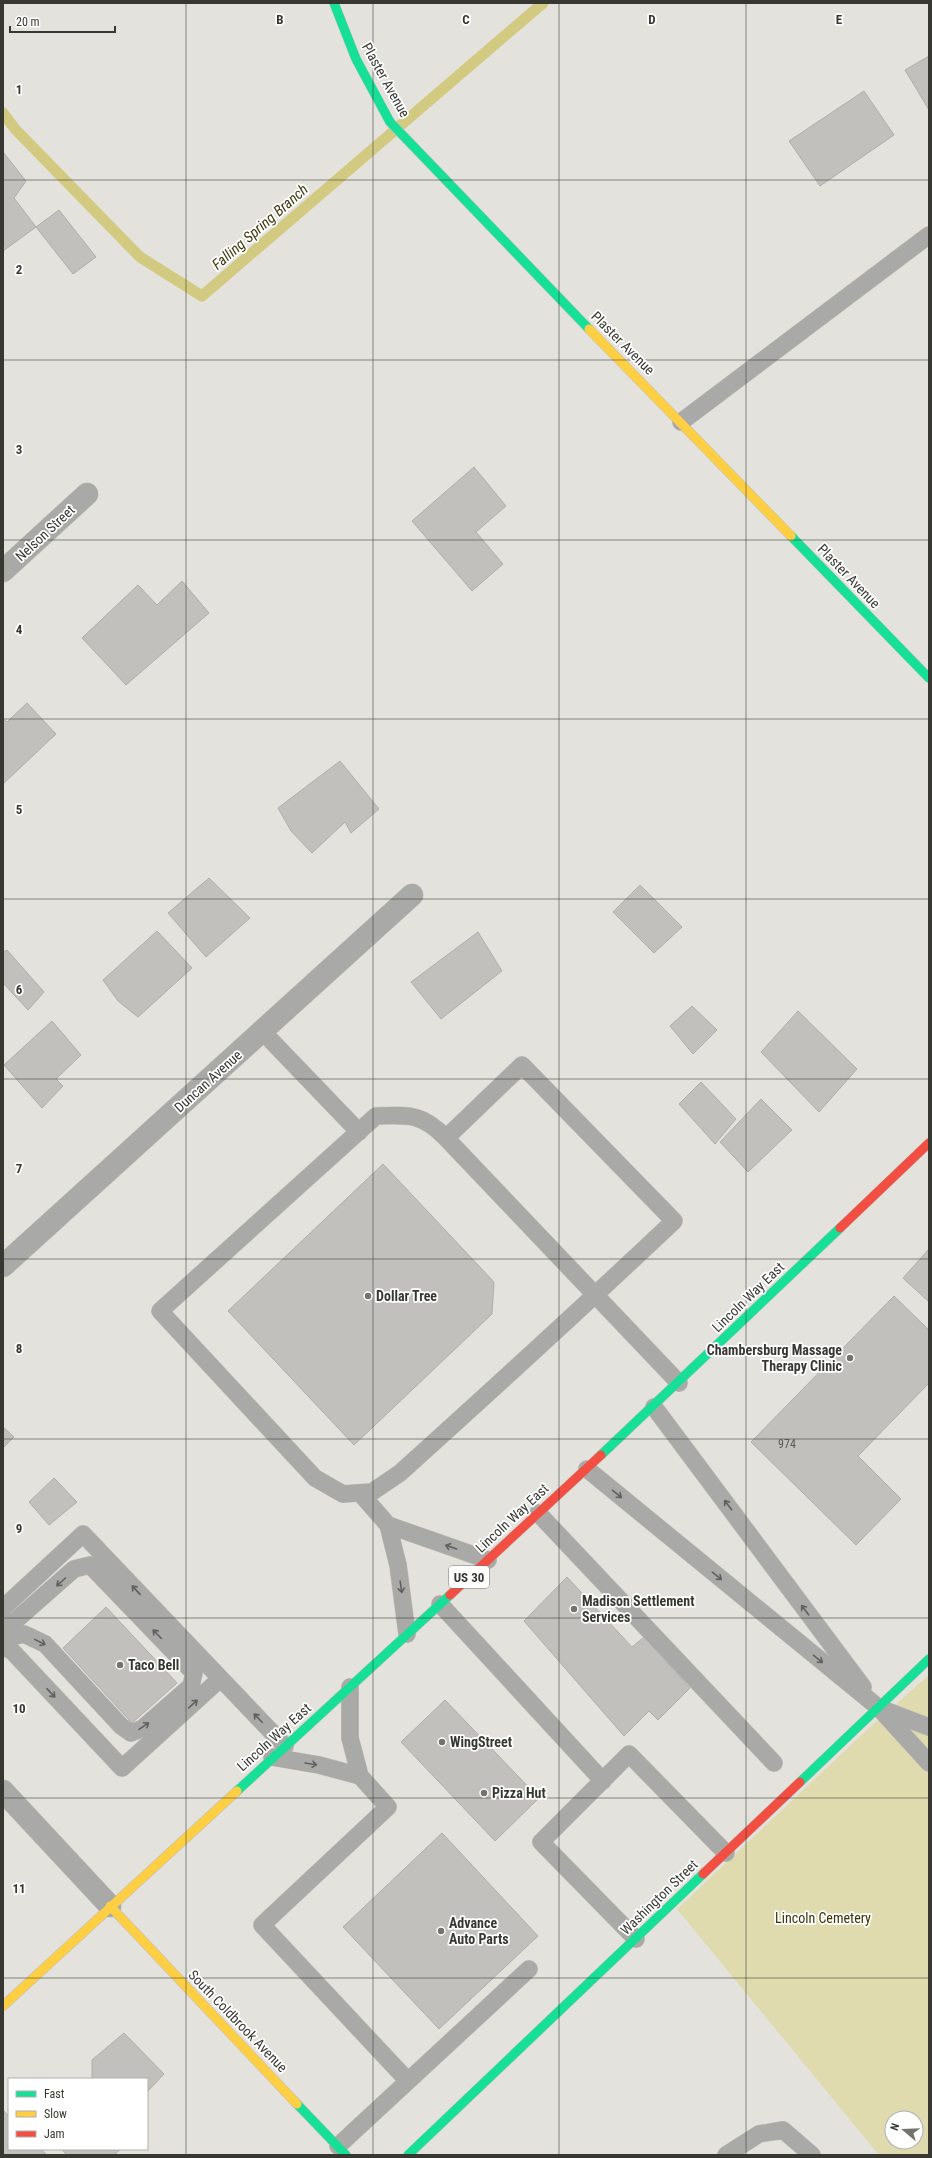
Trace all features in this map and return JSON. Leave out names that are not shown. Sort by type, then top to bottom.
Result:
[{"type":"main road","name":"Plaster Avenue","points":[[334,3],[356,59],[390,122],[522,260],[929,678]]},
{"type":"main road","name":"Lincoln Way East","points":[[3,2006],[272,1757],[587,1469],[679,1383],[929,1143]]},
{"type":"main road","name":"Washington Street","points":[[408,2155],[929,1660]]},
{"type":"main road","name":"South Coldbrook Avenue","points":[[110,1906],[342,2150]]},
{"type":"street","name":"Nelson Street","points":[[3,571],[87,494]]},
{"type":"street","name":"Duncan Avenue","points":[[3,1266],[412,895]]},
{"type":"street","points":[[3,1791],[110,1906]]},
{"type":"lane","points":[[681,422],[929,235]]},
{"type":"lane","points":[[262,1031],[359,1132]]},
{"type":"lane","points":[[446,1138],[522,1065],[674,1221],[596,1295],[400,1473],[372,1492],[343,1494],[315,1478],[160,1311],[376,1116],[410,1115],[434,1126],[596,1295],[679,1383]]},
{"type":"lane","points":[[654,1406],[879,1708],[929,1763]]},
{"type":"lane","points":[[587,1469],[879,1708],[929,1728]]},
{"type":"lane","points":[[360,1493],[388,1525],[398,1565],[407,1634]]},
{"type":"lane","points":[[538,1513],[774,1763]]},
{"type":"lane","points":[[388,1525],[488,1560]]},
{"type":"lane","points":[[3,1608],[83,1534],[285,1746]]},
{"type":"lane","points":[[3,1623],[15,1621],[74,1569],[90,1566],[194,1673],[191,1686],[143,1728],[131,1733],[121,1726],[45,1644],[24,1634],[3,1638]]},
{"type":"lane","points":[[440,1604],[603,1780]]},
{"type":"lane","points":[[3,1648],[12,1651],[122,1768],[220,1679]]},
{"type":"lane","points":[[350,1687],[350,1738],[360,1776],[388,1807],[262,1925],[408,2081]]},
{"type":"lane","points":[[636,1939],[540,1842],[629,1754],[726,1853]]},
{"type":"lane","points":[[272,1757],[318,1765],[360,1776]]},
{"type":"lane","points":[[342,2150],[408,2081],[529,1969]]},
{"type":"lane","points":[[726,2155],[759,2134],[783,2130],[812,2155]]},
{"type":"green space","name":"Lincoln Cemetery","points":[[929,1675],[929,2155],[879,2155],[677,1909],[869,1728]]},
{"type":"building","points":[[929,56],[929,110],[905,70]]},
{"type":"building","points":[[864,91],[894,135],[820,186],[789,141]]},
{"type":"building","points":[[3,152],[26,181],[14,198],[36,227],[3,251]]},
{"type":"building","points":[[59,210],[96,257],[73,274],[36,227]]},
{"type":"building","points":[[474,467],[506,506],[476,532],[503,564],[472,591],[412,521]]},
{"type":"building","points":[[182,581],[209,613],[126,685],[82,638],[138,585],[157,605]]},
{"type":"building","points":[[27,703],[56,734],[3,784],[3,719],[7,722]]},
{"type":"building","points":[[340,761],[379,809],[351,833],[345,822],[312,853],[291,831],[278,808]]},
{"type":"building","points":[[209,878],[250,918],[206,957],[168,913]]},
{"type":"building","points":[[640,885],[682,927],[654,953],[613,912]]},
{"type":"building","points":[[157,931],[192,968],[138,1017],[118,1001],[103,980]]},
{"type":"building","points":[[478,932],[502,971],[441,1019],[411,982]]},
{"type":"building","points":[[7,950],[44,992],[28,1010],[3,983],[3,952]]},
{"type":"building","points":[[692,1006],[717,1030],[693,1054],[670,1026]]},
{"type":"building","points":[[798,1011],[857,1069],[819,1112],[761,1052]]},
{"type":"building","points":[[52,1021],[81,1055],[56,1079],[63,1086],[42,1108],[4,1065]]},
{"type":"building","points":[[701,1082],[736,1119],[715,1144],[679,1104]]},
{"type":"building","points":[[761,1099],[792,1130],[748,1172],[720,1142]]},
{"type":"building","name":"Dollar Tree","points":[[383,1164],[494,1282],[492,1314],[354,1445],[228,1311]]},
{"type":"building","points":[[929,1249],[929,1302],[903,1278]]},
{"type":"building","points":[[894,1296],[929,1330],[929,1383],[858,1456],[901,1499],[856,1545],[751,1442]]},
{"type":"building","points":[[3,1427],[14,1437],[3,1448]]},
{"type":"building","points":[[54,1478],[77,1502],[49,1525],[29,1502]]},
{"type":"building","points":[[567,1577],[632,1647],[644,1637],[690,1688],[658,1720],[649,1711],[624,1736],[524,1621]]},
{"type":"building","name":"Taco Bell","points":[[106,1607],[177,1683],[132,1723],[63,1648]]},
{"type":"building","points":[[445,1700],[539,1798],[495,1841],[401,1742]]},
{"type":"building","name":"Advance Auto Parts","points":[[442,1833],[538,1936],[439,2029],[343,1927]]},
{"type":"building","points":[[124,2033],[164,2074],[148,2091],[148,2078],[92,2078],[92,2060]]},
{"type":"building","points":[[3,2110],[8,2115],[8,2150],[42,2150],[47,2155],[3,2155]]},
{"type":"building","points":[[62,2150],[120,2150],[114,2155],[67,2155]]},
{"type":"waterway","name":"Falling Spring Branch","points":[[3,113],[16,130],[140,257],[202,296],[543,3]]},
{"type":"traffic: fast","points":[[334,3],[356,59],[390,122],[589,329]]},
{"type":"traffic: fast","points":[[791,536],[929,678]]},
{"type":"traffic: fast","points":[[601,1455],[840,1228]]},
{"type":"traffic: fast","points":[[237,1791],[450,1595]]},
{"type":"traffic: fast","points":[[800,1782],[929,1659]]},
{"type":"traffic: fast","points":[[408,2155],[703,1874]]},
{"type":"traffic: fast","points":[[297,2104],[346,2155]]},
{"type":"traffic: slow","points":[[589,329],[791,536]]},
{"type":"traffic: slow","points":[[3,2006],[237,1791]]},
{"type":"traffic: slow","points":[[110,1906],[297,2104]]},
{"type":"traffic: jam","points":[[840,1228],[929,1143]]},
{"type":"traffic: jam","points":[[450,1595],[601,1455]]},
{"type":"traffic: jam","points":[[703,1874],[800,1782]]},
{"type":"place","name":"Dollar Tree","points":[[368,1296]]},
{"type":"place","name":"Chambersburg Massage Therapy Clinic","points":[[850,1358]]},
{"type":"place","name":"Madison Settlement Services","points":[[574,1609]]},
{"type":"place","name":"Taco Bell","points":[[120,1665]]},
{"type":"place","name":"WingStreet","points":[[442,1742]]},
{"type":"place","name":"Pizza Hut","points":[[484,1793]]},
{"type":"place","name":"Advance Auto Parts","points":[[441,1931]]}]
